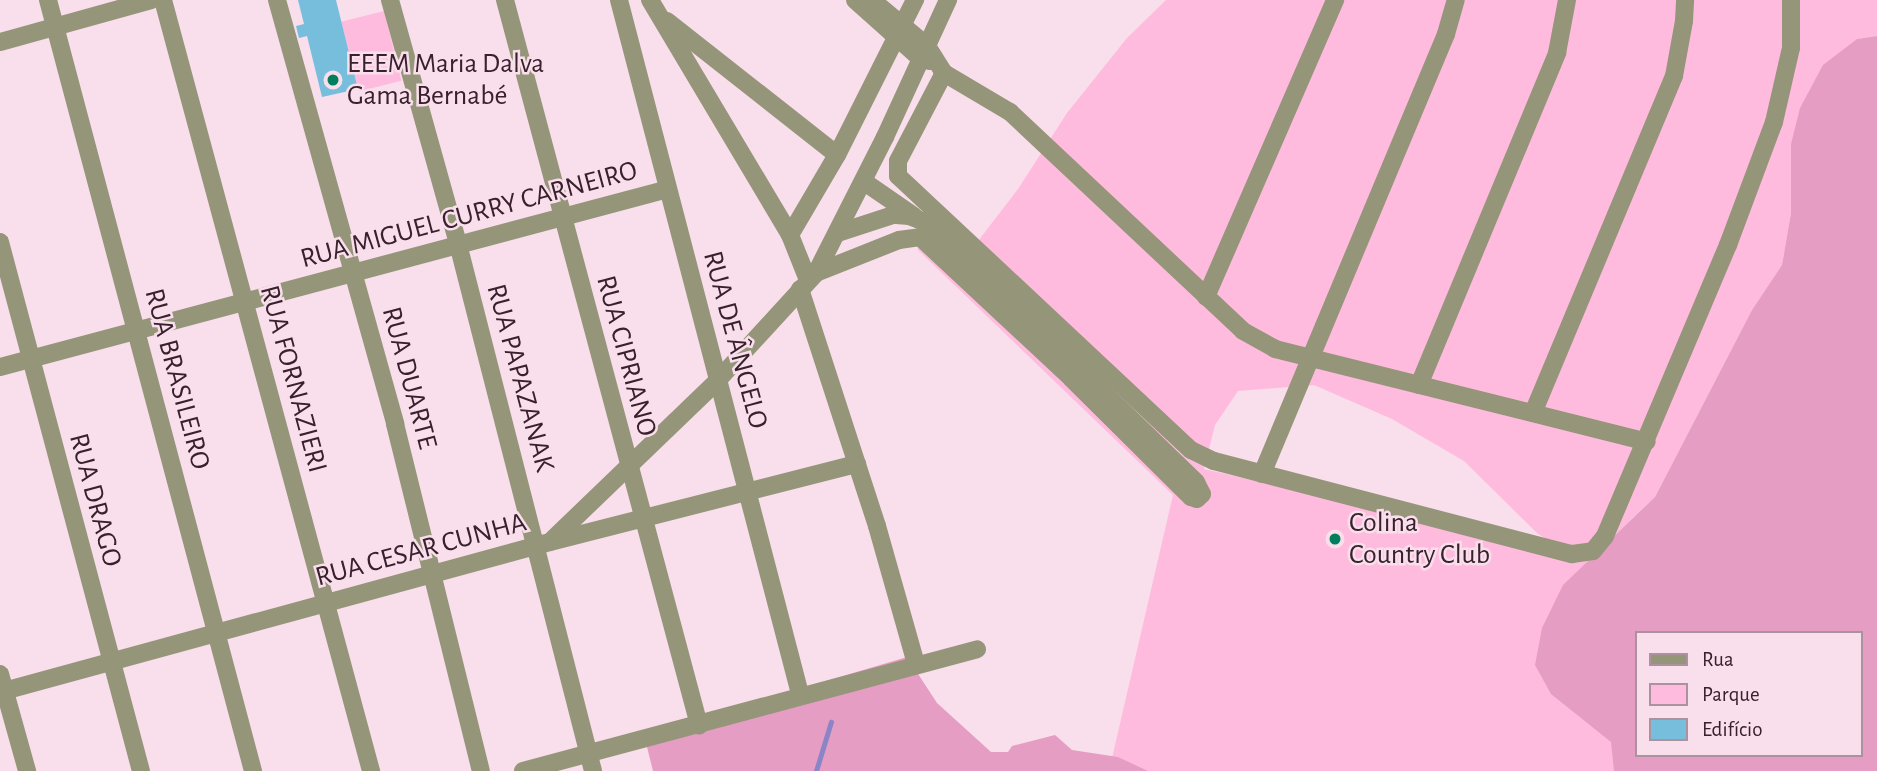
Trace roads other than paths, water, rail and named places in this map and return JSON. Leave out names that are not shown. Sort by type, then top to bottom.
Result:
[{"type":"street","name":"RUA BRASILEIRO","points":[[48,0],[138,329],[253,771]]},
{"type":"street","points":[[0,42],[151,0]]},
{"type":"street","name":"RUA FORNAZIERI","points":[[163,0],[370,771]]},
{"type":"street","name":"RUA DUARTE","points":[[277,0],[395,424],[481,771]]},
{"type":"street","name":"RUA PAPAZANAK","points":[[390,0],[544,545],[590,762]]},
{"type":"street","name":"RUA CIPRIANO","points":[[505,0],[699,725]]},
{"type":"street","name":"RUA DE ÂNGELO","points":[[620,0],[800,694]]},
{"type":"street","points":[[855,0],[932,60],[1010,112],[1206,298],[1243,331],[1264,343],[1275,349],[1647,442]]},
{"type":"street","points":[[872,0],[899,32]]},
{"type":"street","points":[[790,235],[838,155],[915,0]]},
{"type":"street","points":[[948,0],[932,60],[898,161],[898,176],[1191,450],[1202,457],[1262,474],[1572,554],[1593,551],[1605,536],[1728,245],[1774,122],[1791,48],[1791,0]]},
{"type":"street","points":[[1206,298],[1335,0]]},
{"type":"street","points":[[1262,474],[1447,34],[1457,0]]},
{"type":"street","points":[[1419,385],[1558,53],[1567,0]]},
{"type":"street","points":[[1533,413],[1674,76],[1685,22],[1685,0]]},
{"type":"street","points":[[655,7],[838,155]]},
{"type":"street","points":[[655,7],[790,235],[808,281],[857,464],[916,664]]},
{"type":"street","points":[[544,545],[629,469],[718,380],[808,281],[838,233],[932,60]]},
{"type":"street","points":[[808,281],[866,253],[914,237],[925,241],[1071,378],[1191,497],[1200,497],[1203,491],[1196,482],[1039,333],[936,229],[866,183]]},
{"type":"street","points":[[866,183],[861,224],[866,253]]},
{"type":"street","name":"RUA MIGUEL CURRY CARNEIRO","points":[[0,367],[668,189]]},
{"type":"street","points":[[838,233],[893,215],[916,218]]},
{"type":"street","name":"RUA DRAGO","points":[[0,242],[141,771]]},
{"type":"street","name":"RUA CESAR CUNHA","points":[[2,686],[111,662],[642,518],[857,464]]},
{"type":"street","points":[[523,771],[590,762],[800,694],[977,649]]},
{"type":"street","points":[[2,686],[27,771]]},
{"type":"waterway","points":[[816,771],[831,722]]},
{"type":"place","name":"EEEM Maria Dalva Gama Bernabé","points":[[333,80]]},
{"type":"place","name":"Colina Country Club","points":[[1335,539]]}]
